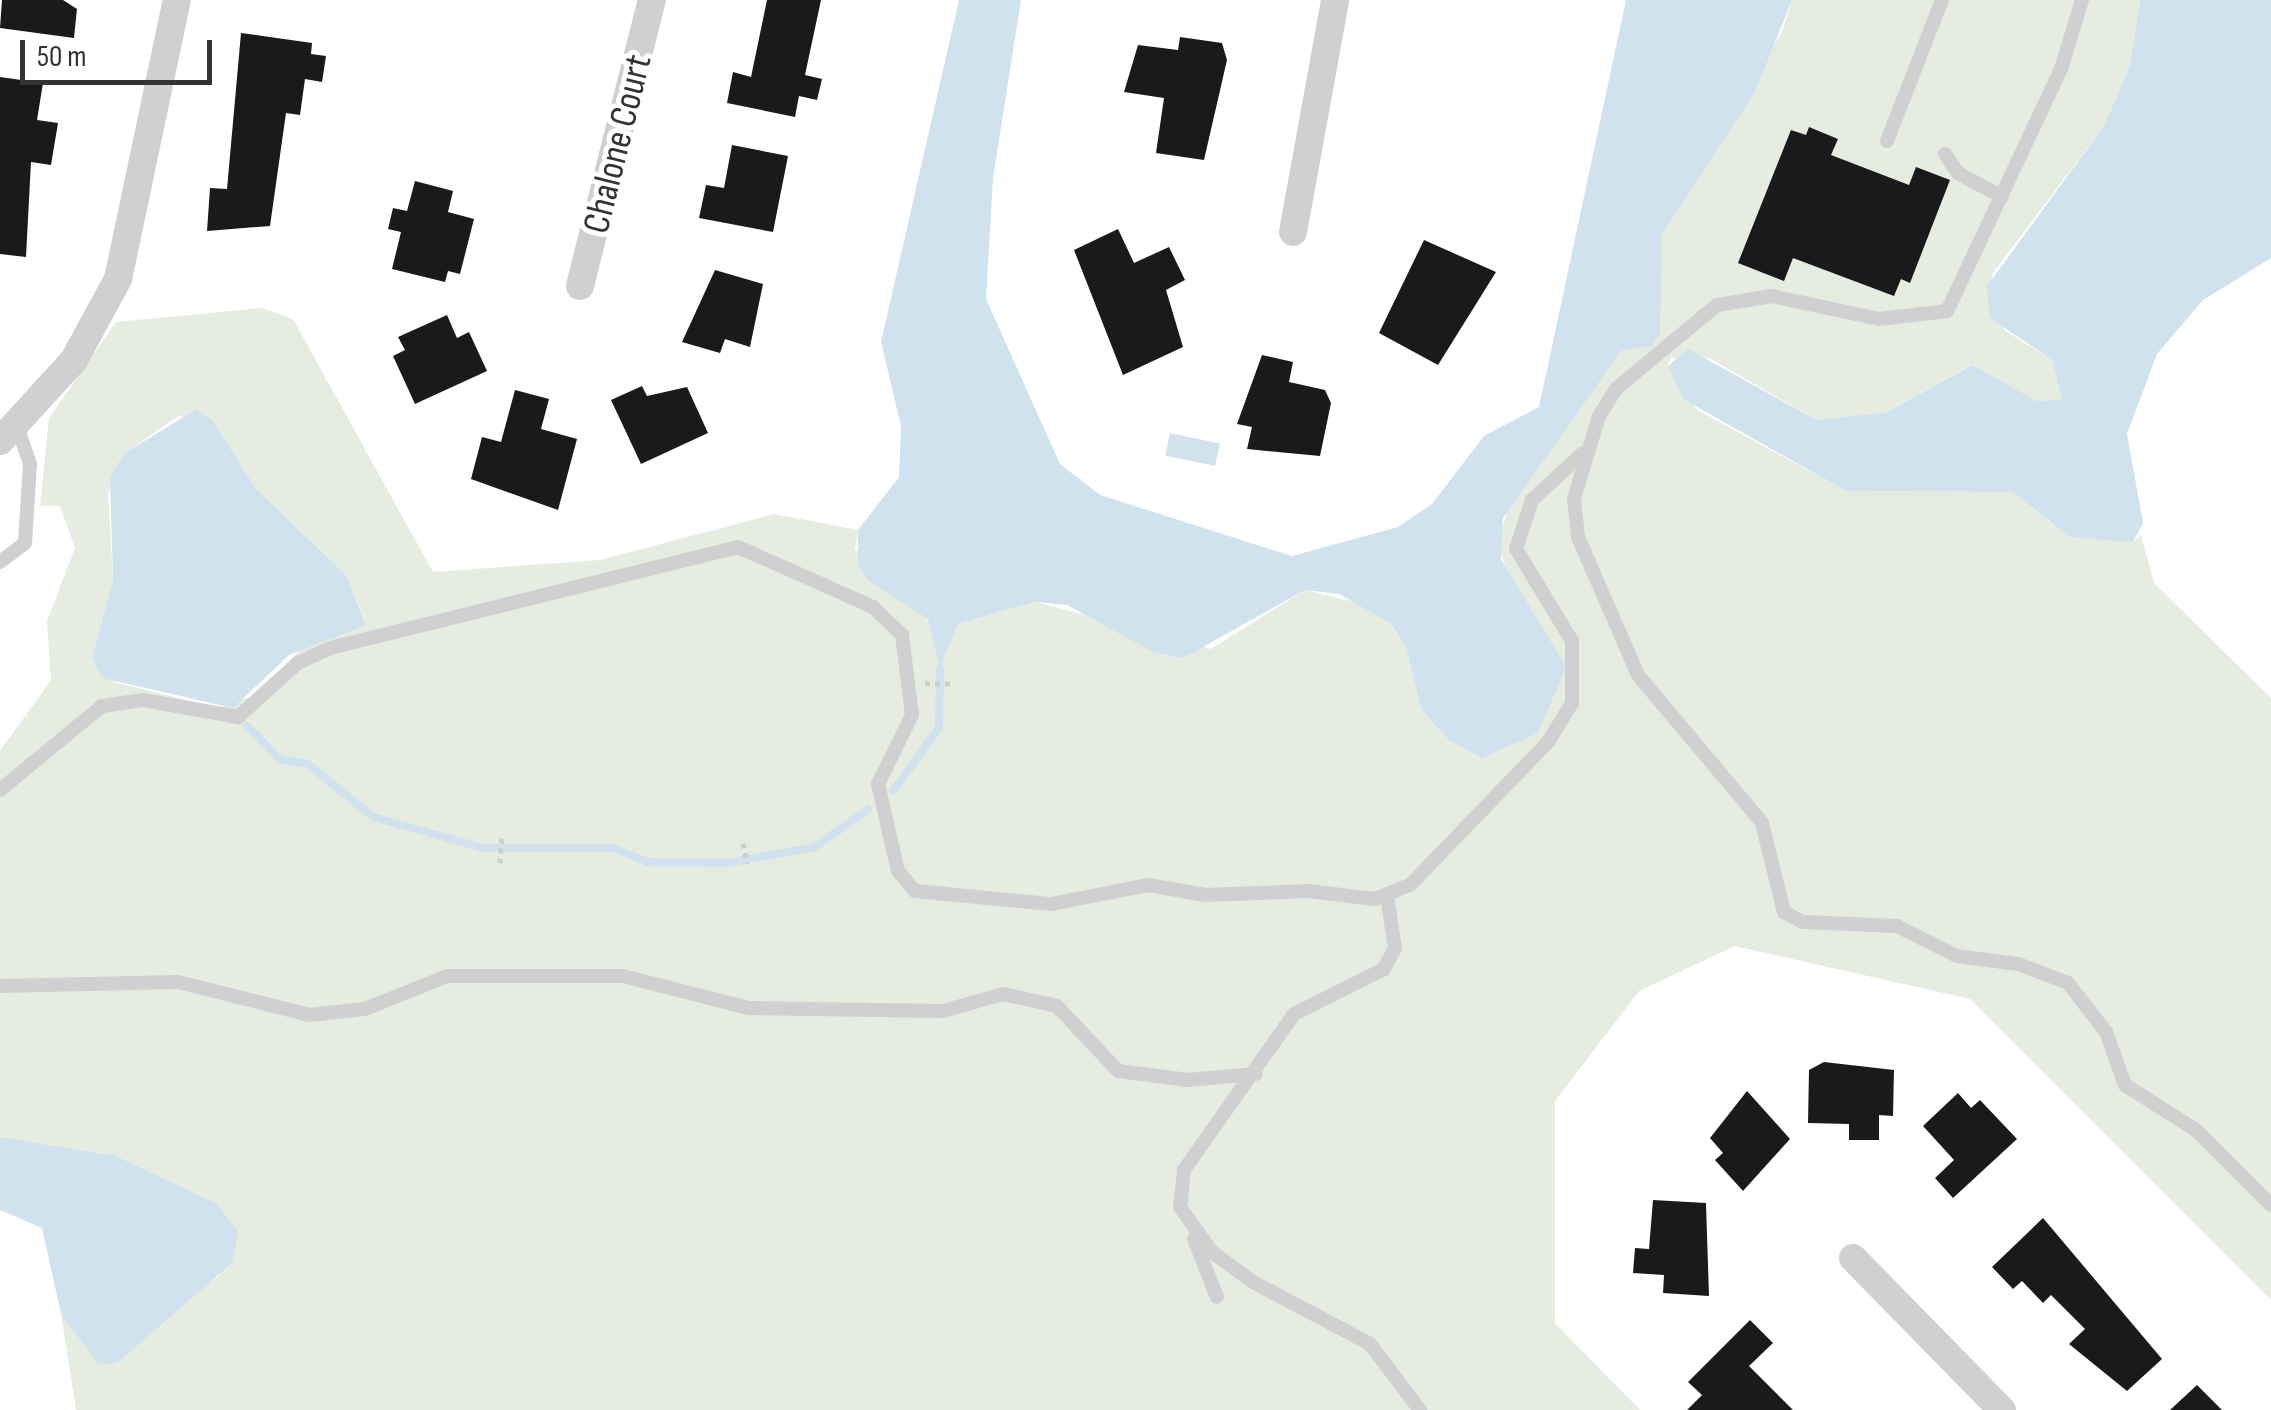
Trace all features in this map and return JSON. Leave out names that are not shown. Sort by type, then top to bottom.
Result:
[{"type":"street","points":[[9,434],[83,347],[118,279],[176,0]]},
{"type":"street","name":"Chalone Court","points":[[580,286],[652,0]]},
{"type":"street","points":[[1294,232],[1334,0]]},
{"type":"street","points":[[1853,1258],[2002,1410]]},
{"type":"lane","points":[[1888,141],[1942,0]]},
{"type":"lane","points":[[0,790],[102,706],[143,700],[238,717],[298,663],[330,648],[738,546],[873,606],[902,635],[912,715],[878,784],[898,871],[915,890],[1050,904],[1150,885],[1204,895],[1387,896],[1410,885],[1548,742],[1572,702],[1572,642],[1516,549],[1521,516],[1583,452],[1616,389],[1716,304],[1772,296],[1879,319],[1938,318],[2002,197],[2082,0]]},
{"type":"lane","points":[[1946,154],[1958,173],[2002,197]]},
{"type":"lane","points":[[0,562],[25,543],[30,464],[9,434]]},
{"type":"lane","points":[[1583,452],[1578,537],[1596,589],[1653,697],[1762,824],[1784,912],[1803,922],[1898,926],[1956,956],[2018,964],[2068,983],[2095,1012],[2125,1084],[2196,1130],[2271,1204]]},
{"type":"lane","points":[[1217,1297],[1188,1225],[1184,1170],[1256,1074],[1294,1014],[1384,969],[1395,948],[1387,896]]},
{"type":"lane","points":[[0,986],[178,982],[309,1015],[365,1009],[447,976],[610,974],[749,1008],[943,1011],[1002,994],[1057,1006],[1118,1071],[1188,1080],[1256,1074]]},
{"type":"lane","points":[[1188,1225],[1252,1282],[1370,1344],[1419,1407]]},
{"type":"path","points":[[926,683],[950,684]]},
{"type":"path","points":[[500,862],[502,834]]},
{"type":"path","points":[[743,844],[747,864]]},
{"type":"shaded area","points":[[1792,0],[2140,0],[2130,65],[2104,126],[1992,274],[2004,330],[2052,360],[2062,399],[2037,401],[1971,365],[1887,412],[1817,420],[1709,358],[1671,358],[1668,366],[1696,409],[1846,491],[2012,492],[2050,522],[2133,542],[2141,535],[2154,583],[2271,698],[2271,1300],[1970,999],[1735,946],[1639,991],[1555,1101],[1555,1323],[1640,1410],[76,1410],[61,1314],[98,1364],[220,1275],[216,1203],[116,1156],[0,1137],[0,751],[51,680],[47,621],[75,548],[60,506],[40,506],[49,418],[116,322],[262,308],[293,319],[433,572],[600,560],[774,514],[858,530],[855,549],[933,625],[939,664],[958,624],[1036,602],[1211,649],[1305,590],[1370,606],[1389,623],[1406,647],[1421,709],[1509,576],[1498,545],[1508,507],[1621,350],[1651,346],[1662,234],[1782,32]],"holes":[[[178,416],[213,421],[257,490],[346,575],[366,624],[305,645],[256,695],[219,708],[114,682],[92,658],[113,579],[108,493],[125,453]]]},
{"type":"water","points":[[959,0],[1021,0],[993,178],[986,299],[1060,464],[1100,495],[1292,556],[1398,527],[1432,504],[1484,436],[1539,407],[1626,0],[1792,0],[1755,92],[1662,234],[1660,333],[1652,346],[1621,351],[1503,518],[1501,559],[1566,667],[1538,733],[1482,758],[1449,740],[1421,709],[1406,647],[1390,623],[1339,594],[1305,590],[1183,658],[1153,652],[1067,605],[1035,602],[958,624],[940,668],[928,619],[869,581],[858,566],[858,530],[899,477],[901,426],[881,342]]},
{"type":"water","points":[[2140,0],[2271,0],[2271,258],[2203,300],[2157,354],[2127,434],[2143,523],[2133,542],[2070,537],[2012,492],[1846,491],[1683,399],[1668,366],[1688,349],[1817,420],[1887,412],[1972,365],[2037,401],[2062,399],[2052,360],[1990,318],[1987,286],[2104,126],[2130,65]]},
{"type":"water","points":[[195,410],[213,421],[257,490],[346,575],[366,625],[289,655],[233,708],[102,678],[92,658],[113,579],[110,476],[125,453]]},
{"type":"water","points":[[1170,433],[1220,444],[1215,466],[1165,455]]},
{"type":"water","points":[[0,1137],[116,1156],[216,1203],[238,1232],[232,1263],[117,1363],[98,1364],[61,1314],[42,1228],[0,1210]]},
{"type":"building","points":[[2,0],[63,0],[77,9],[74,38],[0,28]]},
{"type":"building","points":[[767,0],[821,0],[805,75],[822,79],[817,100],[799,96],[795,117],[727,103],[733,72],[751,77]]},
{"type":"building","points":[[241,33],[312,43],[311,54],[326,56],[322,82],[305,79],[300,115],[286,113],[270,226],[207,231],[210,188],[227,189]]},
{"type":"building","points":[[1180,37],[1222,43],[1227,60],[1204,160],[1156,153],[1164,98],[1124,92],[1138,45],[1178,50]]},
{"type":"building","points":[[0,77],[43,83],[37,120],[58,123],[51,165],[31,162],[26,257],[0,254]]},
{"type":"building","points":[[1809,127],[1838,139],[1831,155],[1909,185],[1916,167],[1950,180],[1910,283],[1901,279],[1894,296],[1793,258],[1784,281],[1738,263],[1791,130],[1806,135]]},
{"type":"building","points":[[732,145],[788,156],[773,232],[699,218],[706,185],[724,188]]},
{"type":"building","points":[[415,181],[453,191],[448,212],[474,219],[460,274],[448,271],[445,282],[392,269],[401,232],[388,229],[393,208],[407,211]]},
{"type":"building","points":[[1118,229],[1134,263],[1169,247],[1185,280],[1166,290],[1183,347],[1123,375],[1074,250]]},
{"type":"building","points":[[1424,240],[1496,272],[1438,365],[1379,333]]},
{"type":"building","points":[[715,270],[763,284],[750,347],[725,339],[720,353],[682,342]]},
{"type":"building","points":[[447,315],[457,338],[469,332],[487,371],[415,404],[393,356],[405,350],[398,337]]},
{"type":"building","points":[[1262,355],[1293,362],[1289,382],[1325,390],[1331,403],[1320,456],[1247,449],[1252,427],[1237,424]]},
{"type":"building","points":[[642,386],[647,396],[687,387],[708,433],[641,464],[611,400]]},
{"type":"building","points":[[515,390],[549,399],[541,429],[577,439],[558,510],[471,479],[482,437],[501,442]]},
{"type":"building","points":[[1824,1062],[1894,1070],[1893,1116],[1879,1115],[1879,1140],[1849,1140],[1849,1124],[1808,1123],[1809,1070]]},
{"type":"building","points":[[1747,1091],[1790,1139],[1743,1191],[1715,1160],[1723,1153],[1710,1138]]},
{"type":"building","points":[[1958,1093],[1971,1108],[1980,1100],[2017,1139],[1953,1198],[1935,1178],[1954,1160],[1923,1126]]},
{"type":"building","points":[[1653,1200],[1706,1203],[1709,1296],[1663,1293],[1664,1275],[1633,1273],[1635,1248],[1649,1249]]},
{"type":"building","points":[[2043,1218],[2162,1359],[2127,1391],[2069,1344],[2085,1329],[2051,1295],[2043,1303],[2022,1281],[2013,1289],[1992,1267]]},
{"type":"building","points":[[1750,1320],[1773,1343],[1749,1366],[1793,1410],[1687,1410],[1702,1395],[1688,1382]]},
{"type":"building","points":[[2197,1385],[2222,1410],[2170,1410]]},
{"type":"waterway","points":[[893,791],[939,728],[940,668]]},
{"type":"waterway","points":[[247,726],[280,759],[308,764],[373,817],[483,848],[613,848],[647,862],[727,863],[815,847],[868,809]]}]
